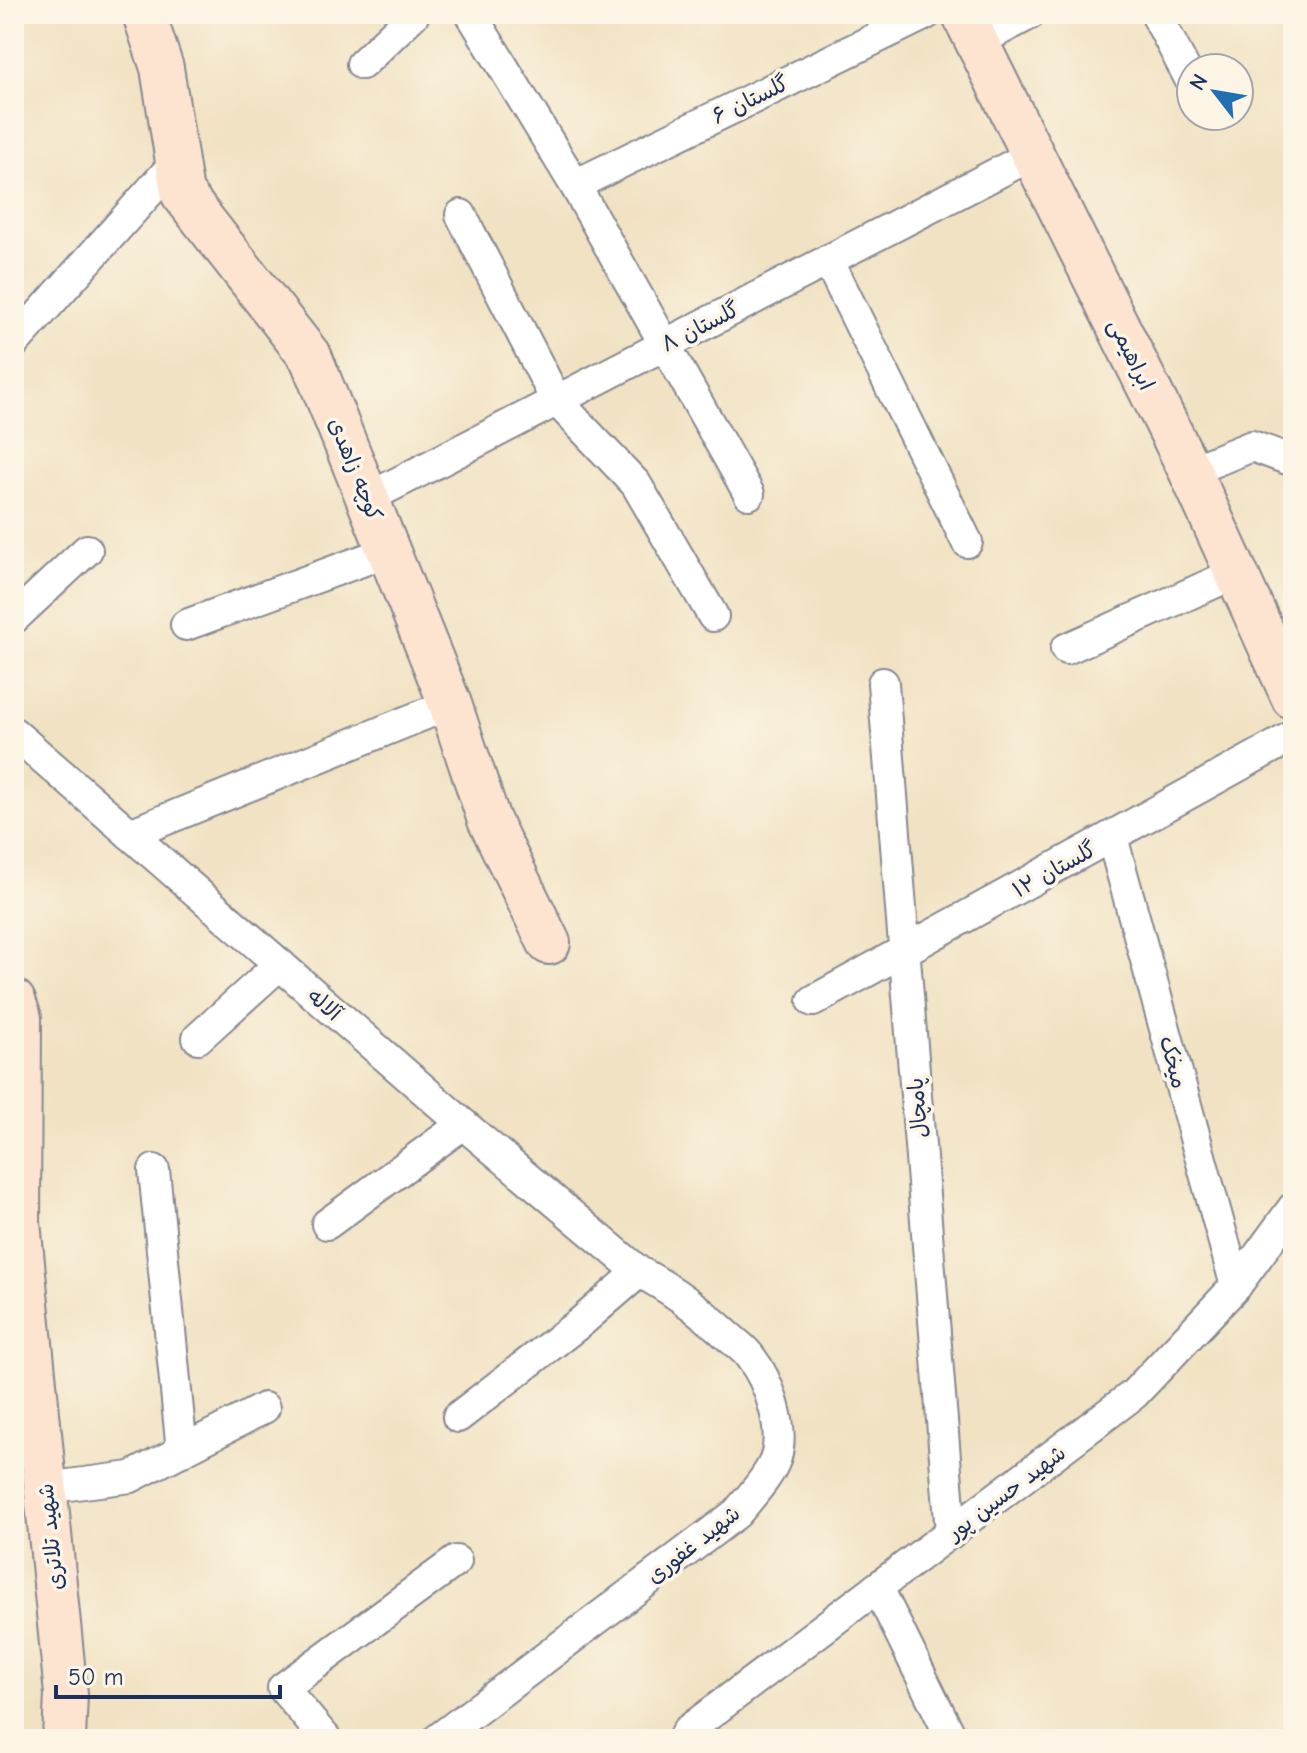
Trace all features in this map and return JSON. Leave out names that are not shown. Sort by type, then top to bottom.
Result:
[{"type":"street","name":"کوچه زاهدی","points":[[144,14],[162,68],[182,193],[311,358],[450,704],[489,820],[549,943]]},
{"type":"street","points":[[362,64],[414,14]]},
{"type":"street","points":[[471,14],[575,185],[749,494]]},
{"type":"street","name":"گلستان ۶","points":[[575,185],[926,14]]},
{"type":"street","points":[[970,28],[1030,14]]},
{"type":"street","points":[[1156,14],[1176,52]]},
{"type":"street","name":"ابراهیمی","points":[[970,28],[1190,471],[1293,698]]},
{"type":"street","name":"گلستان ۸","points":[[368,498],[1032,155]]},
{"type":"street","points":[[14,343],[177,161]]},
{"type":"street","points":[[461,215],[556,400],[636,484],[713,616]]},
{"type":"street","points":[[828,260],[967,542]]},
{"type":"street","points":[[1190,471],[1252,446],[1293,461]]},
{"type":"street","points":[[14,618],[87,550]]},
{"type":"street","points":[[186,625],[389,551]]},
{"type":"street","points":[[1066,649],[1236,573]]},
{"type":"street","name":"پامچال","points":[[883,683],[951,1533]]},
{"type":"street","points":[[130,834],[450,704]]},
{"type":"street","name":"آلاله","points":[[14,733],[463,1124],[639,1272]]},
{"type":"street","name":"گلستان ۱۲","points":[[813,1001],[1293,736]]},
{"type":"street","name":"میخک","points":[[1112,837],[1236,1286]]},
{"type":"street","points":[[198,1038],[280,964]]},
{"type":"street","name":"شهید تلاتری","points":[[14,1001],[20,1018],[19,1223],[66,1694],[64,1739]]},
{"type":"street","points":[[327,1224],[463,1124]]},
{"type":"street","points":[[154,1170],[182,1451]]},
{"type":"street","name":"شهید حسین پور","points":[[683,1739],[687,1731],[1134,1394],[1236,1286],[1293,1208]]},
{"type":"street","points":[[458,1417],[581,1322],[639,1272]]},
{"type":"street","name":"شهید غفوری","points":[[438,1739],[737,1513],[776,1457],[778,1426],[775,1407],[751,1358],[705,1314],[663,1284],[639,1272]]},
{"type":"street","points":[[45,1488],[131,1477],[264,1408]]},
{"type":"street","points":[[326,1739],[283,1688],[456,1561]]},
{"type":"street","points":[[878,1588],[952,1739]]}]
